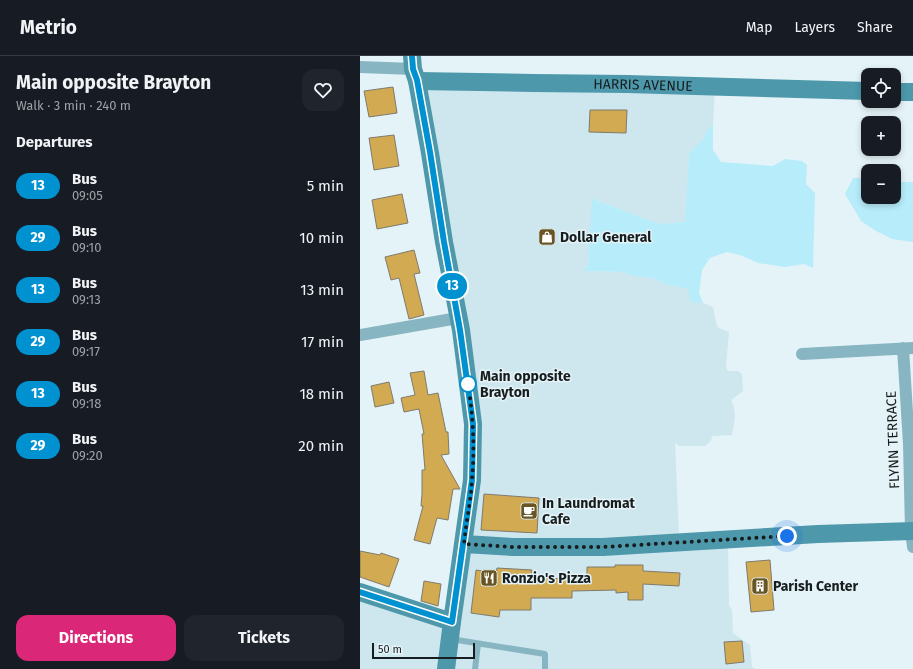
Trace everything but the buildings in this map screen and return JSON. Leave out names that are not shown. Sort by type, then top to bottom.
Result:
[{"type":"street","points":[[360,67],[414,69],[430,152],[468,382],[473,424],[472,480],[446,669]]},
{"type":"street","name":"HARRIS AVENUE","points":[[414,69],[533,83],[627,84],[861,91]]},
{"type":"street","points":[[901,92],[913,92]]},
{"type":"street","points":[[360,335],[458,318]]},
{"type":"street","name":"FLYNN TERRACE","points":[[802,354],[908,348],[912,536]]},
{"type":"street","points":[[464,544],[513,547],[603,547],[818,534],[912,536]]},
{"type":"street","points":[[360,592],[451,630]]},
{"type":"lane","points":[[451,630],[478,644],[545,654],[545,669]]},
{"type":"lane","points":[[475,669],[478,644]]},
{"type":"shaded area","points":[[417,81],[715,88],[713,125],[689,154],[686,222],[660,224],[593,198],[588,266],[584,271],[624,272],[629,275],[652,278],[665,284],[689,289],[691,302],[703,303],[713,307],[717,327],[729,332],[726,367],[728,371],[738,371],[742,374],[743,391],[731,400],[734,407],[735,417],[732,435],[712,436],[711,441],[705,446],[679,446],[675,443],[679,537],[728,544],[729,605],[732,610],[733,633],[750,645],[752,667],[755,669],[360,669],[360,594],[449,622],[471,407]]},
{"type":"shaded area","points":[[713,125],[713,150],[721,162],[773,166],[785,159],[802,161],[807,165],[806,184],[815,193],[813,268],[804,264],[785,267],[758,263],[740,255],[727,252],[710,258],[702,270],[699,293],[703,303],[691,302],[688,289],[665,284],[652,278],[629,275],[624,272],[583,271],[588,266],[592,198],[660,224],[685,222],[689,154]]},
{"type":"shaded area","points":[[853,178],[861,178],[861,204],[901,204],[901,182],[913,182],[913,242],[892,239],[861,221],[845,194]]},
{"type":"bus line","name":"13","points":[[360,592],[452,622],[472,480],[473,424],[469,389],[430,152],[417,80],[413,69],[412,56]]},
{"type":"place","name":"Dollar General","points":[[547,237]]},
{"type":"place","name":"Main opposite Brayton","points":[[468,384]]},
{"type":"place","name":"In Laundromat Cafe","points":[[529,511]]},
{"type":"place","name":"Ronzio's Pizza","points":[[489,578]]},
{"type":"place","name":"Parish Center","points":[[760,586]]},
{"type":"route","points":[[468,384],[473,424],[473,451],[472,480],[464,544],[513,547],[603,547],[787,536]]}]
